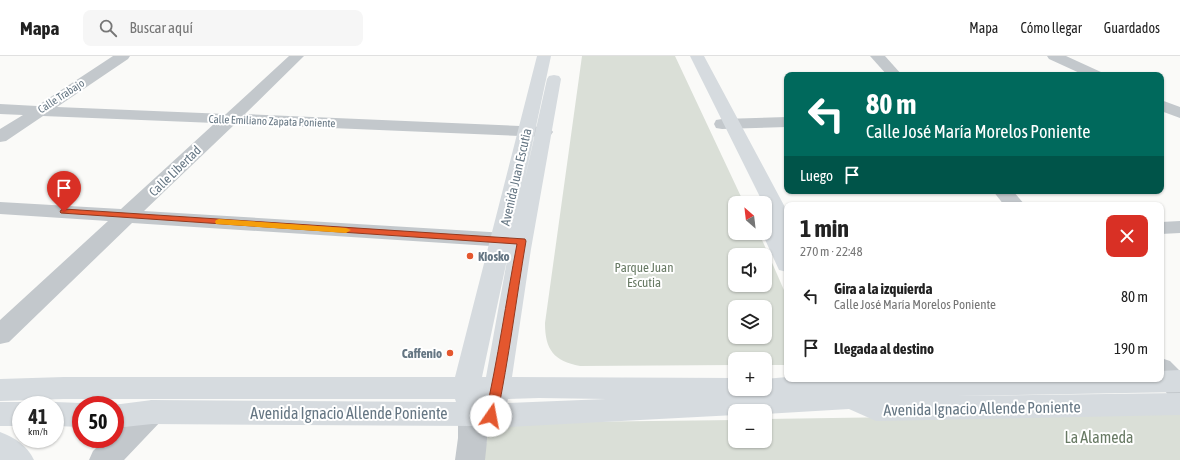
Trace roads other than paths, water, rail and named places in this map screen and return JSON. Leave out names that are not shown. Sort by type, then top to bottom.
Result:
[{"type":"main road","name":"Avenida Juan Escutia","points":[[482,415],[497,388],[503,357],[507,324],[522,241],[544,56]]},
{"type":"main road","name":"Avenida Juan Escutia","points":[[482,415],[466,387],[501,241],[536,132],[558,56]]},
{"type":"main road","points":[[685,56],[727,124],[784,241]]},
{"type":"main road","points":[[698,56],[755,196]]},
{"type":"main road","points":[[772,226],[784,241]]},
{"type":"main road","points":[[503,357],[520,374],[539,387]]},
{"type":"main road","points":[[778,386],[807,382]]},
{"type":"main road","name":"Avenida Ignacio Allende Poniente","points":[[124,415],[152,412],[482,415],[856,389],[1175,385]]},
{"type":"main road","name":"Avenida Ignacio Allende Poniente","points":[[0,390],[72,388],[466,387],[728,389]]},
{"type":"main road","points":[[0,414],[12,414]]},
{"type":"main road","points":[[0,446],[11,452],[19,460]]},
{"type":"street","name":"Calle Trabajo","points":[[0,137],[123,56]]},
{"type":"street","name":"Calle Libertad","points":[[0,336],[297,56]]},
{"type":"street","points":[[877,56],[892,72]]},
{"type":"street","points":[[1054,56],[1089,72]]},
{"type":"street","points":[[1164,104],[1180,102]]},
{"type":"street","points":[[1164,105],[1180,113]]},
{"type":"street","name":"Calle Emiliano Zapata Poniente","points":[[0,109],[536,132]]},
{"type":"street","points":[[727,124],[784,122]]},
{"type":"street","points":[[1006,194],[1012,202]]},
{"type":"street","points":[[0,208],[501,241],[522,241]]},
{"type":"street","points":[[1164,228],[1180,227]]},
{"type":"street","points":[[104,460],[152,412]]},
{"type":"street","points":[[470,460],[473,438],[482,415]]},
{"type":"place","name":"Kiosko","points":[[470,256]]},
{"type":"place","name":"Caffenio","points":[[450,353]]},
{"type":"park label","name":"Parque Juan Escutia","points":[[644,274]]},
{"type":"park label","name":"La Alameda","points":[[1099,437]]}]
